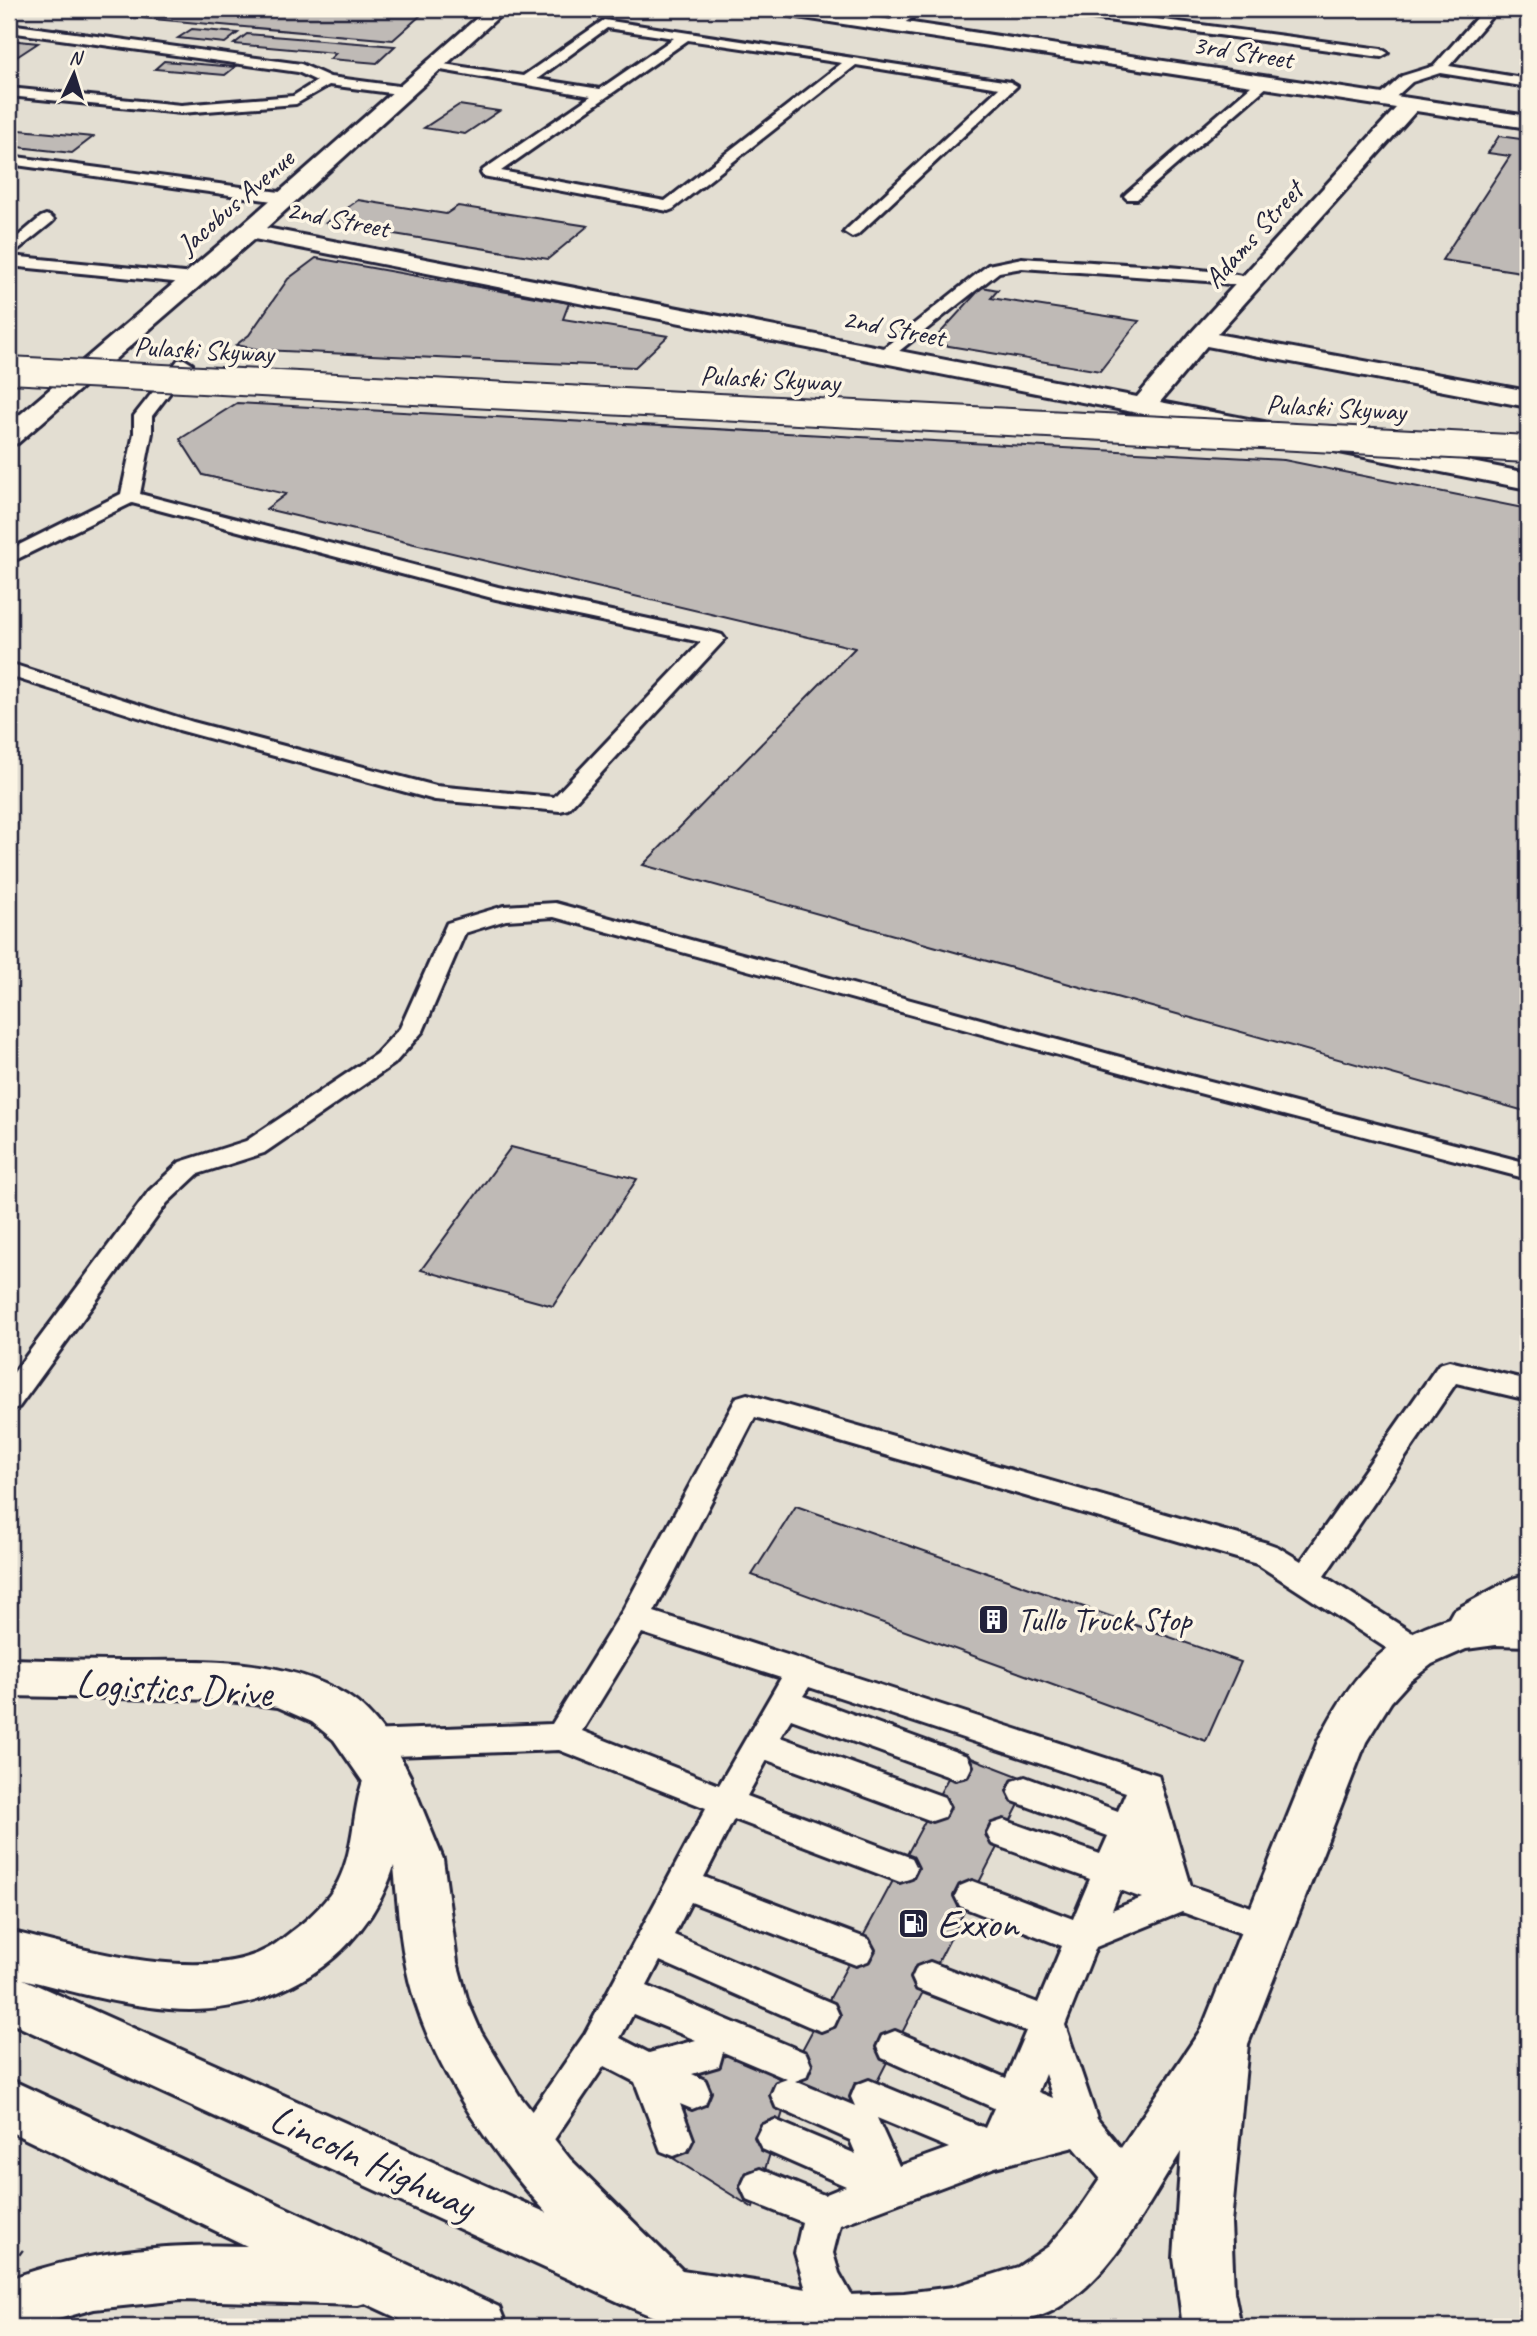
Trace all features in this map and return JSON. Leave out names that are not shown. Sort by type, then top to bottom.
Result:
[{"type":"main road","name":"Jacobus Avenue","points":[[10,434],[194,279],[498,9]]},
{"type":"main road","name":"3rd Street","points":[[784,9],[1528,122]]},
{"type":"main road","name":"Adams Street","points":[[1143,407],[1200,338],[1410,105]]},
{"type":"main road","name":"2nd Street","points":[[249,231],[1528,481]]},
{"type":"main road","points":[[1200,338],[1528,399]]},
{"type":"main road","name":"Pulaski Skyway","points":[[9,357],[1528,435]]},
{"type":"main road","name":"Pulaski Skyway","points":[[9,370],[1528,449]]},
{"type":"main road","points":[[377,1761],[418,1859],[426,1932],[442,2002],[478,2080],[550,2177],[668,2296],[848,2323],[904,2321],[953,2315],[993,2305],[1034,2290],[1069,2265],[1097,2232],[1223,2041],[1356,1711],[1374,1687],[1435,1641],[1528,1591]]},
{"type":"main road","points":[[1435,1641],[1480,1627],[1528,1628]]},
{"type":"main road","name":"Logistics Drive","points":[[9,1677],[217,1681],[261,1686],[307,1698],[350,1725],[377,1761]]},
{"type":"main road","points":[[9,1953],[108,1977],[180,1988],[248,1982],[282,1968],[304,1955],[327,1933],[346,1912],[362,1884],[371,1858],[377,1761]]},
{"type":"main road","name":"Lincoln Highway","points":[[9,1997],[735,2327]]},
{"type":"main road","points":[[1212,2327],[1202,2264],[1202,2213],[1223,2041]]},
{"type":"main road","points":[[9,2105],[478,2327]]},
{"type":"main road","points":[[9,2307],[46,2291],[130,2274],[216,2272],[376,2279]]},
{"type":"lane","points":[[891,25],[920,9]]},
{"type":"lane","points":[[1055,9],[1381,53]]},
{"type":"lane","points":[[1439,69],[1489,12],[1519,9]]},
{"type":"lane","points":[[525,81],[604,24],[1010,86],[852,232]]},
{"type":"lane","points":[[9,28],[302,68],[327,81],[407,91]]},
{"type":"lane","points":[[686,36],[488,173],[668,206],[853,61]]},
{"type":"lane","points":[[435,65],[603,94]]},
{"type":"lane","points":[[1383,101],[1407,79],[1439,69],[1528,83]]},
{"type":"lane","points":[[9,92],[181,108],[296,100],[327,81]]},
{"type":"lane","points":[[1132,196],[1264,82]]},
{"type":"lane","points":[[9,160],[287,198]]},
{"type":"lane","points":[[12,247],[47,220]]},
{"type":"lane","points":[[9,261],[194,279]]},
{"type":"lane","points":[[883,355],[994,268],[1022,262],[1207,275],[1250,282]]},
{"type":"lane","points":[[130,497],[143,433],[143,416],[184,364]]},
{"type":"lane","points":[[9,557],[130,497],[496,593],[715,639],[559,804],[435,793],[186,726],[9,669]]},
{"type":"lane","points":[[9,1400],[158,1196],[189,1168],[255,1147],[385,1059],[411,1031],[455,928],[504,914],[555,910],[1166,1077],[1528,1171]]},
{"type":"lane","points":[[1306,1578],[1449,1371],[1528,1390]]},
{"type":"lane","points":[[561,1737],[635,1618],[747,1404],[1267,1555],[1306,1578],[1435,1641]]},
{"type":"lane","points":[[635,1618],[1146,1785]]},
{"type":"lane","points":[[528,2147],[598,2045],[726,1802],[762,1744],[801,1672]]},
{"type":"lane","points":[[785,1703],[955,1766]]},
{"type":"lane","points":[[377,1761],[561,1737],[900,1868]]},
{"type":"lane","points":[[762,1744],[932,1807]]},
{"type":"lane","points":[[995,2150],[1146,1785]]},
{"type":"lane","points":[[1146,1785],[1180,1898]]},
{"type":"lane","points":[[1025,1791],[1127,1829],[1180,1898]]},
{"type":"lane","points":[[1004,1834],[1268,1927]]},
{"type":"lane","points":[[683,1884],[856,1950]]},
{"type":"lane","points":[[972,1896],[1081,1938],[1180,1898]]},
{"type":"lane","points":[[654,1942],[821,2015]]},
{"type":"lane","points":[[930,1978],[1046,2022]]},
{"type":"lane","points":[[626,1994],[791,2080],[863,2128],[890,2187]]},
{"type":"lane","points":[[1046,2022],[1081,2128],[1127,2183]]},
{"type":"lane","points":[[598,2045],[692,2092]]},
{"type":"lane","points":[[895,2047],[1081,2128]]},
{"type":"lane","points":[[649,2069],[706,2054]]},
{"type":"lane","points":[[649,2069],[674,2139]]},
{"type":"lane","points":[[869,2097],[995,2150]]},
{"type":"lane","points":[[760,2187],[824,2213],[995,2150],[1081,2128]]},
{"type":"lane","points":[[775,2137],[890,2187]]},
{"type":"lane","points":[[824,2213],[814,2253],[821,2280],[848,2323]]},
{"type":"path","points":[[9,2243],[19,2249]]},
{"type":"shaded area","points":[[9,9],[1528,9],[1528,2327],[9,2327]]},
{"type":"building","points":[[39,9],[344,9],[421,15],[393,40]]},
{"type":"building","points":[[192,29],[238,33],[225,43],[178,38]]},
{"type":"building","points":[[247,34],[395,46],[377,63],[330,59],[336,53],[234,44]]},
{"type":"building","points":[[9,40],[38,43],[9,62]]},
{"type":"building","points":[[164,61],[235,67],[225,75],[155,69]]},
{"type":"building","points":[[459,105],[499,111],[465,134],[424,128]]},
{"type":"building","points":[[9,129],[93,137],[72,153],[9,146]]},
{"type":"building","points":[[1499,136],[1528,140],[1528,273],[1442,260],[1510,156],[1488,153]]},
{"type":"building","points":[[358,200],[446,214],[458,206],[588,226],[548,259],[326,223]]},
{"type":"building","points":[[316,258],[569,303],[563,319],[668,336],[635,367],[262,350],[236,345],[249,335],[288,279]]},
{"type":"building","points":[[982,287],[998,290],[991,298],[1139,321],[1100,371],[931,343]]},
{"type":"building","points":[[237,403],[1284,460],[1528,509],[1528,1112],[643,865],[855,648],[266,509],[286,494],[203,475],[180,439]]},
{"type":"building","points":[[511,1147],[637,1179],[553,1306],[421,1270]]},
{"type":"building","name":"Tullo Truck Stop","points":[[796,1506],[1241,1662],[1206,1741],[752,1575]]},
{"type":"building","name":"Exxon","points":[[961,1754],[1031,1781],[863,2109],[788,2076]]},
{"type":"building","points":[[712,2037],[791,2086],[753,2208],[668,2155]]},
{"type":"place","name":"Tullo Truck Stop","points":[[994,1619]]},
{"type":"place","name":"Exxon","points":[[914,1923]]}]
